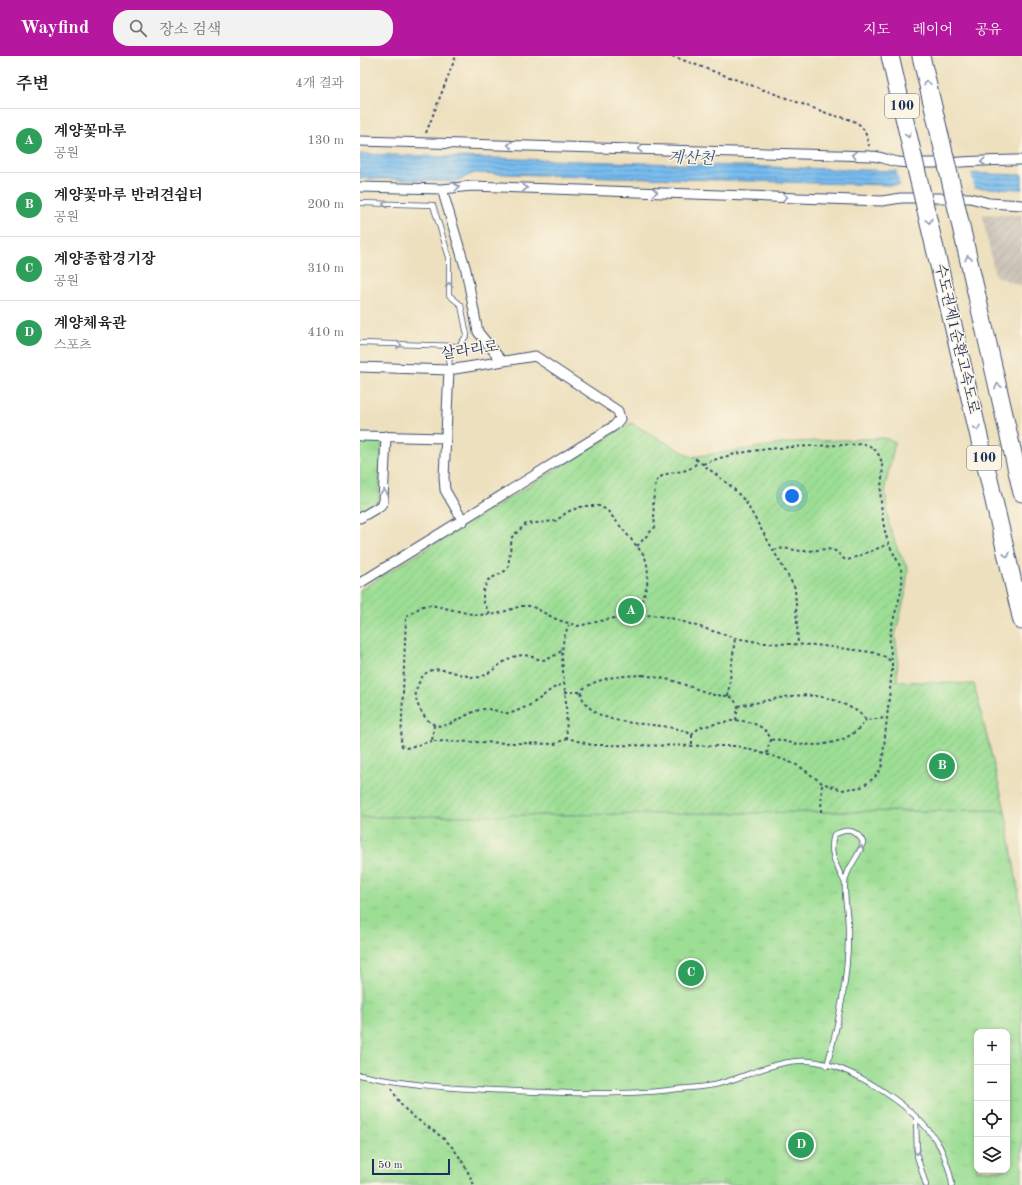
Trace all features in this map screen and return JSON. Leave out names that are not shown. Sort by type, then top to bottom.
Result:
[{"type":"highway","name":"수도권제1순환고속도로","points":[[890,56],[1022,621]]},
{"type":"highway","name":"수도권제1순환고속도로","points":[[921,56],[1022,493]]},
{"type":"street","points":[[360,141],[871,156],[897,162],[970,163],[1022,160]]},
{"type":"street","points":[[360,187],[442,189],[472,186],[882,200],[901,198],[970,198],[989,204],[1022,205]]},
{"type":"street","points":[[442,189],[466,270],[478,332],[501,360]]},
{"type":"street","name":"살라리로","points":[[360,367],[450,370],[501,360],[535,356],[618,412],[620,419],[614,426],[463,520]]},
{"type":"street","points":[[360,583],[463,520],[446,490],[444,478],[450,370]]},
{"type":"street","points":[[360,436],[446,438]]},
{"type":"street","points":[[360,518],[380,506],[383,502],[386,436]]},
{"type":"lane","points":[[360,203],[433,205],[450,257],[449,295],[461,305],[467,335],[459,346],[360,343]]},
{"type":"lane","points":[[450,346],[450,370]]},
{"type":"lane","points":[[827,1066],[840,1018],[847,975],[848,928],[845,883],[848,870],[861,850],[863,842],[859,834],[851,830],[842,831],[834,835],[830,845],[836,866],[845,883]]},
{"type":"lane","points":[[360,1075],[389,1081],[482,1090],[610,1094],[671,1090],[715,1085],[773,1065],[810,1061],[847,1072],[871,1082],[916,1117],[938,1142],[952,1185]]},
{"type":"lane","points":[[916,1117],[917,1156],[926,1185]]},
{"type":"path","points":[[422,142],[456,56]]},
{"type":"path","points":[[672,56],[832,115],[855,121],[862,125],[867,134],[871,156]]},
{"type":"path","points":[[703,464],[752,452],[846,445],[871,445],[878,455],[882,468],[880,501],[889,544],[902,575],[896,613],[890,634],[892,663],[886,718],[884,756],[878,774],[873,779],[861,787],[842,790],[822,783],[798,766],[767,754],[737,746],[592,745],[567,738],[555,744],[432,741],[406,748],[402,746],[406,616],[423,606],[447,608],[464,613],[490,614],[521,606],[530,606],[569,625],[585,625],[632,614],[671,618],[735,638],[764,643],[833,646],[871,652],[886,657],[892,663]]},
{"type":"path","points":[[692,457],[732,487],[745,501],[774,550],[796,590],[798,644]]},
{"type":"path","points":[[637,546],[655,527],[653,502],[657,479],[664,474],[692,468],[697,462],[696,459]]},
{"type":"path","points":[[490,614],[482,601],[482,591],[488,580],[505,571],[508,567],[512,537],[526,524],[556,521],[567,512],[583,506],[599,506],[607,510],[637,546],[648,563],[648,575],[642,599],[639,606],[632,614]]},
{"type":"path","points":[[774,550],[785,547],[805,552],[822,549],[835,551],[845,560],[848,560],[889,544]]},
{"type":"path","points":[[567,738],[562,651],[563,638],[569,625]]},
{"type":"path","points":[[728,696],[735,638]]},
{"type":"path","points":[[562,651],[547,660],[526,655],[514,657],[501,663],[482,677],[473,678],[444,670],[430,672],[420,682],[416,697],[417,704],[422,713],[434,725],[440,726],[450,724],[479,710],[486,709],[505,713],[513,712],[534,702],[554,687],[564,684]]},
{"type":"path","points":[[565,692],[581,692],[592,683],[610,678],[644,675],[671,680],[714,695],[733,698],[738,706],[736,720]]},
{"type":"path","points":[[581,692],[583,700],[590,707],[611,719],[679,729],[692,735]]},
{"type":"path","points":[[738,706],[790,696],[816,695],[844,703],[866,720]]},
{"type":"path","points":[[866,720],[886,718]]},
{"type":"path","points":[[692,746],[692,735],[700,727],[736,720],[759,726],[766,731],[771,740]]},
{"type":"path","points":[[771,740],[783,740],[809,745],[826,744],[848,736],[862,726],[866,720]]},
{"type":"path","points":[[432,741],[434,725]]},
{"type":"path","points":[[767,754],[771,740]]},
{"type":"path","points":[[821,812],[822,783]]},
{"type":"path","points":[[389,1081],[396,1098],[403,1108],[419,1122],[440,1135],[455,1150],[466,1167],[474,1185]]},
{"type":"shaded area","points":[[982,214],[1022,215],[1022,286],[995,276]]},
{"type":"green space","points":[[631,423],[692,457],[794,442],[884,438],[895,442],[885,488],[889,525],[897,548],[908,569],[905,596],[895,636],[898,656],[897,681],[974,684],[1005,810],[360,817],[360,590]]},
{"type":"green space","points":[[360,440],[382,440],[379,501],[360,511]]},
{"type":"green space","points":[[1005,810],[1022,914],[1022,1185],[360,1185],[360,817]]},
{"type":"water","points":[[360,154],[1022,175],[1022,189],[474,173],[455,182],[360,178]]},
{"type":"pier","points":[[896,169],[971,172],[975,190],[901,188]]},
{"type":"place","name":"계양꽃마루","points":[[631,611]]},
{"type":"place","name":"계양꽃마루 반려견쉼터","points":[[942,766]]},
{"type":"place","name":"계양종합경기장","points":[[691,973]]},
{"type":"place","name":"계양체육관","points":[[801,1145]]},
{"type":"water label","name":"계산천","points":[[691,159]]}]
